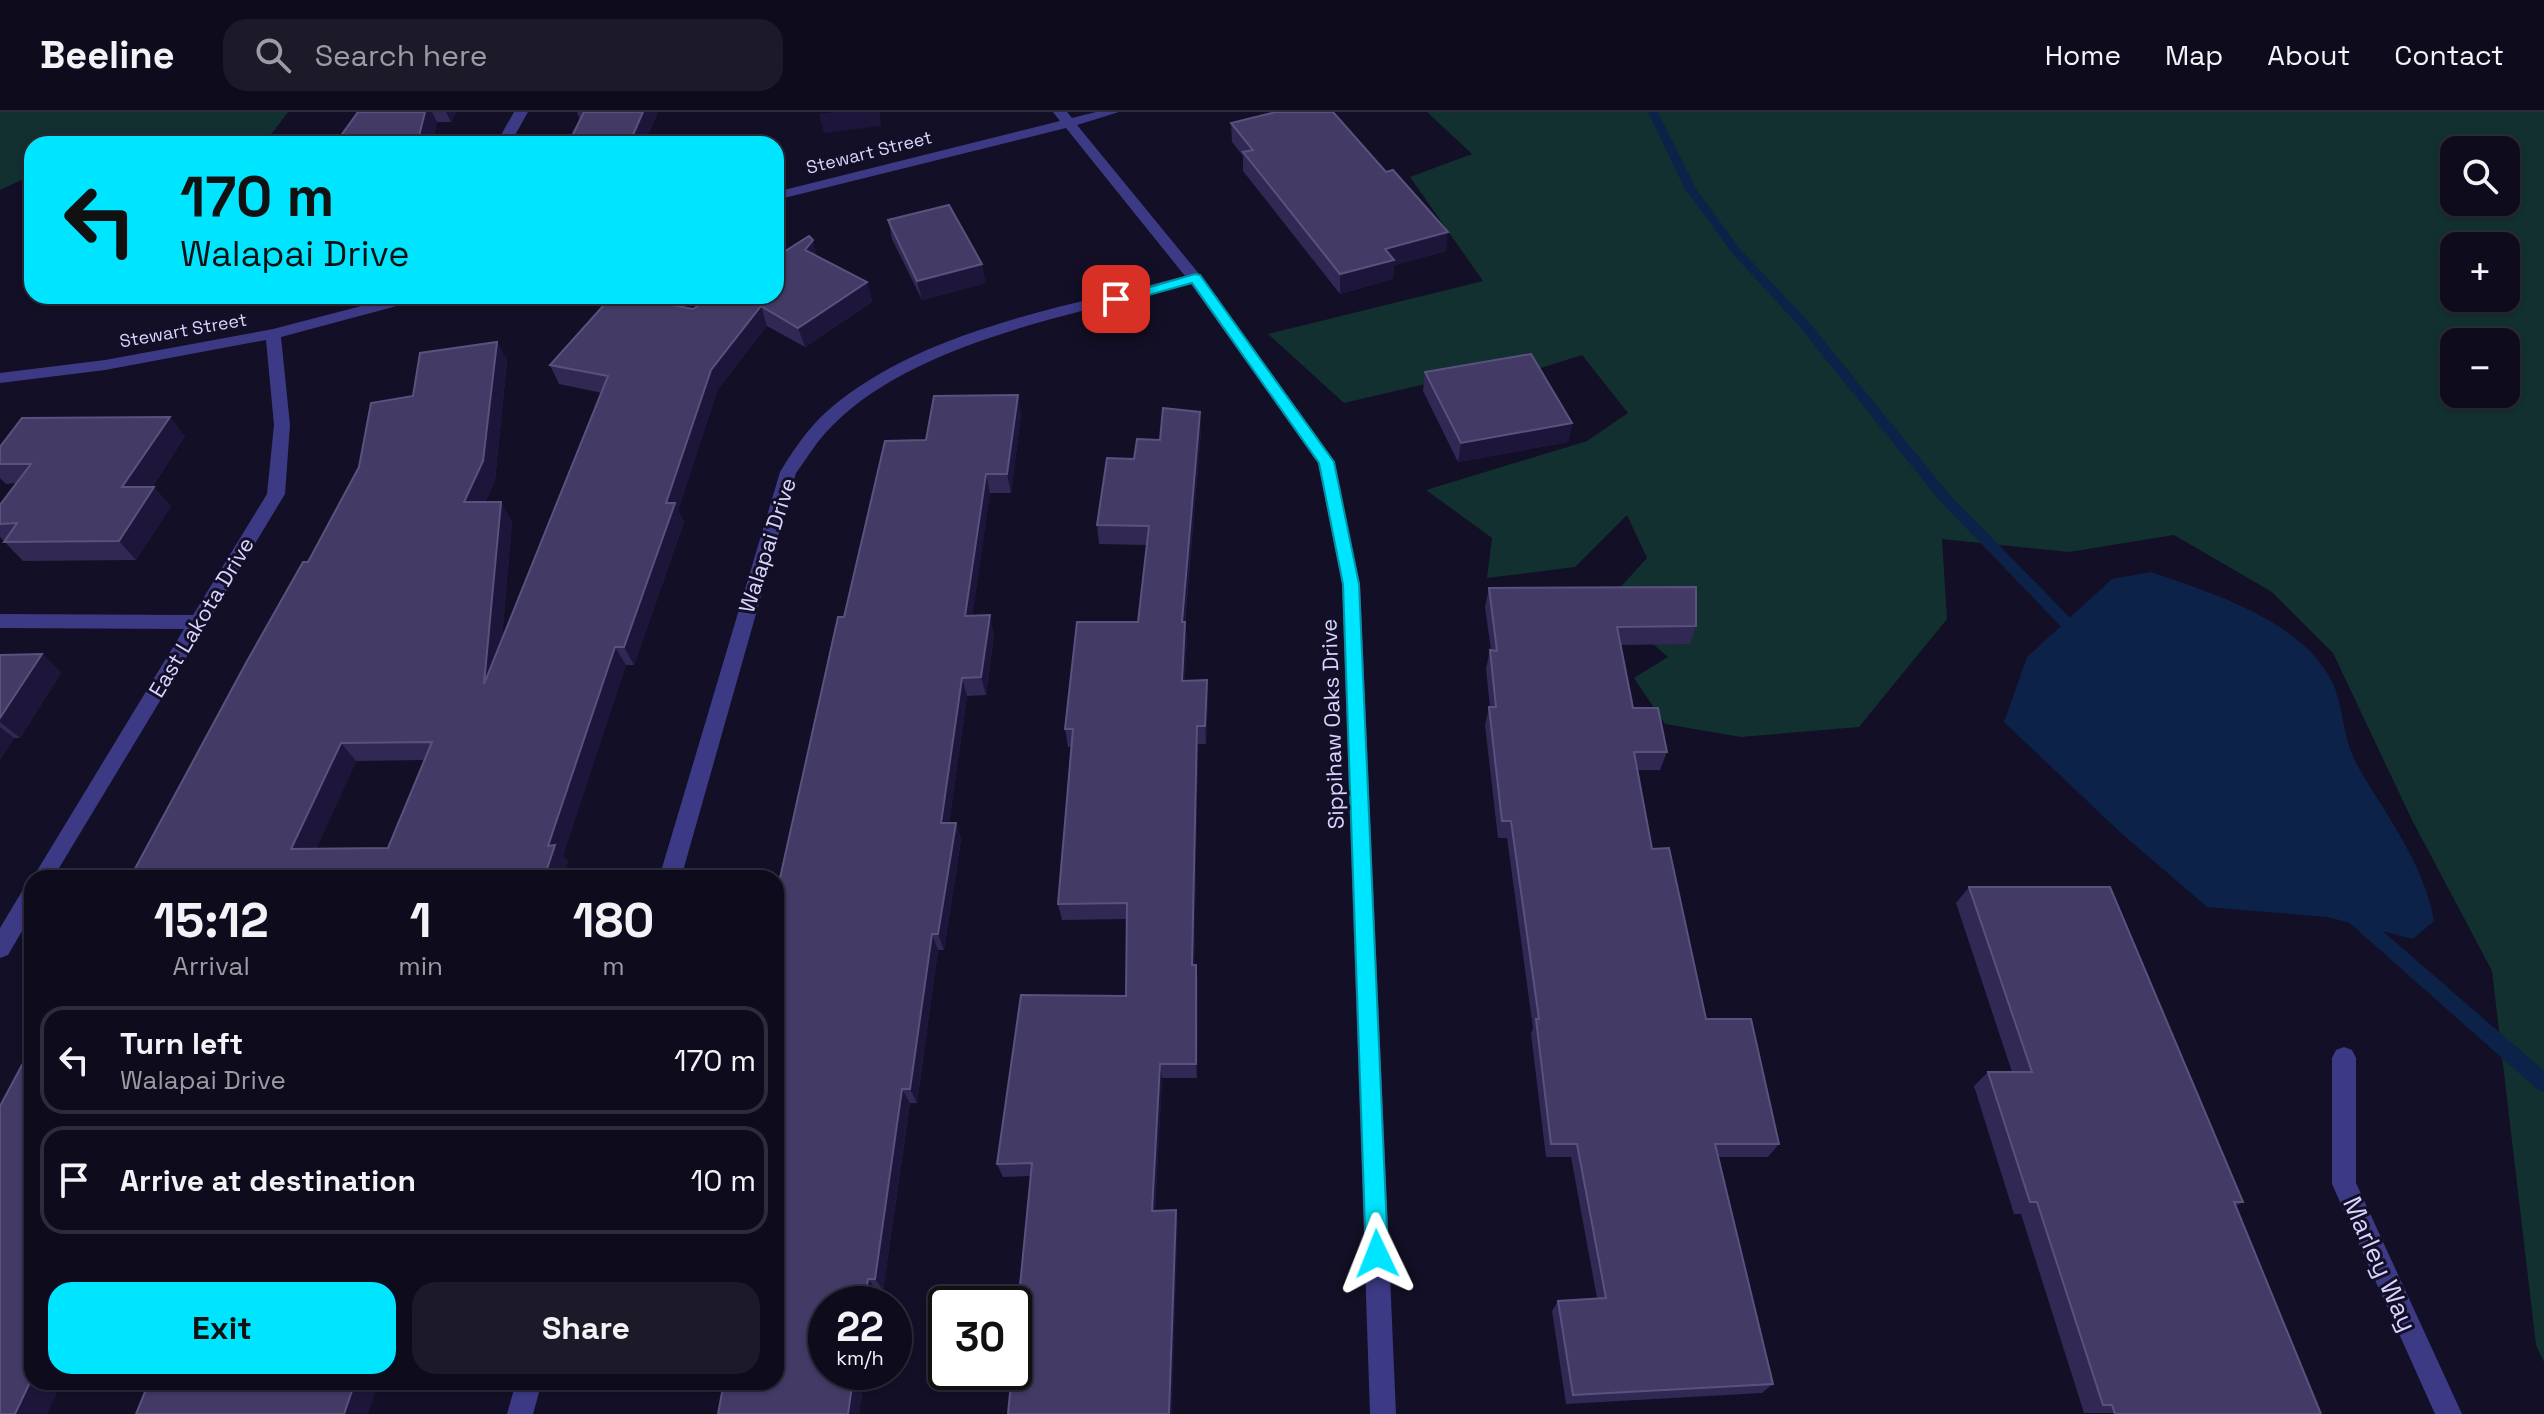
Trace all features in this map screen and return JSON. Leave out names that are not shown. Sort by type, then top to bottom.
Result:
[{"type":"street","points":[[508,136],[521,112]]},
{"type":"street","name":"Stewart Street","points":[[784,194],[1064,117],[1112,112]]},
{"type":"street","name":"Sippihaw Oaks Drive","points":[[1064,117],[1195,278],[1326,462],[1351,584],[1383,1414]]},
{"type":"street","name":"Walapai Drive","points":[[672,870],[788,472],[831,417],[891,373],[945,347],[1195,278]]},
{"type":"street","name":"Stewart Street","points":[[0,378],[105,365],[273,334],[387,304]]},
{"type":"street","name":"East Lakota Drive","points":[[47,870],[276,494],[282,425],[273,334]]},
{"type":"street","points":[[0,621],[197,622]]},
{"type":"street","points":[[0,948],[24,908]]},
{"type":"street","name":"Marley Way","points":[[2344,1058],[2344,1184],[2449,1414]]},
{"type":"street","points":[[520,1414],[527,1390]]},
{"type":"green space","points":[[0,112],[288,112],[270,136],[24,136],[24,179],[0,190]]},
{"type":"green space","points":[[1427,112],[2544,112],[2544,1362],[2536,1345],[2492,971],[2412,820],[2333,653],[2272,592],[2174,535],[2069,552],[1942,539],[1947,619],[1859,727],[1741,737],[1665,724],[1634,678],[1668,657],[1606,603],[1647,558],[1627,515],[1575,567],[1487,578],[1492,538],[1426,490],[1587,441],[1628,413],[1582,355],[1531,371],[1494,368],[1344,403],[1268,334],[1483,281],[1410,177],[1472,154]]},
{"type":"water","points":[[2151,572],[2250,610],[2297,639],[2316,657],[2335,688],[2354,758],[2423,881],[2434,921],[2413,939],[2327,917],[2207,907],[2122,834],[2004,722],[2027,657],[2112,579]]},
{"type":"building","points":[[358,112],[425,112],[419,136],[341,136]]},
{"type":"building","points":[[584,112],[643,112],[632,136],[572,136]]},
{"type":"building","points":[[1276,112],[1333,112],[1386,172],[1393,170],[1448,232],[1385,249],[1394,260],[1340,274],[1243,152],[1253,150],[1231,123]]},
{"type":"building","points":[[949,205],[982,264],[917,281],[888,220]]},
{"type":"building","points":[[809,236],[813,240],[805,250],[867,282],[798,328],[761,306],[711,370],[666,503],[675,503],[624,647],[615,647],[548,846],[555,845],[547,870],[134,870],[246,663],[303,562],[308,562],[359,467],[371,403],[413,396],[420,353],[497,342],[483,461],[464,502],[501,502],[484,684],[608,376],[550,365],[605,304],[667,304],[693,309],[701,304],[784,304],[784,252]],"holes":[[[432,742],[388,848],[291,849],[341,743]]]},
{"type":"building","points":[[1531,354],[1572,423],[1461,443],[1425,372]]},
{"type":"building","points":[[1018,395],[1007,474],[986,474],[965,616],[990,615],[981,677],[962,678],[941,823],[956,823],[938,934],[932,934],[910,1089],[902,1089],[875,1279],[868,1279],[867,1286],[808,1286],[808,1390],[851,1390],[848,1414],[718,1414],[722,1390],[784,1390],[782,870],[838,617],[844,617],[885,441],[926,440],[934,396]]},
{"type":"building","points":[[1163,408],[1200,412],[1182,622],[1185,622],[1182,681],[1207,680],[1205,726],[1197,726],[1192,965],[1196,965],[1196,1064],[1160,1064],[1152,1211],[1176,1210],[1169,1414],[1008,1414],[1010,1390],[1032,1390],[1032,1286],[1020,1286],[1032,1163],[997,1164],[1021,995],[1126,996],[1127,903],[1058,904],[1073,729],[1065,729],[1077,622],[1138,622],[1149,526],[1097,525],[1107,458],[1134,459],[1137,439],[1160,440]]},
{"type":"building","points":[[170,417],[122,487],[154,487],[119,541],[4,542],[17,523],[0,524],[0,505],[31,464],[0,464],[0,447],[22,418]]},
{"type":"building","points":[[1696,587],[1696,626],[1617,627],[1633,708],[1658,708],[1667,752],[1634,752],[1652,849],[1669,848],[1706,1019],[1751,1019],[1779,1144],[1715,1144],[1773,1384],[1573,1395],[1558,1301],[1606,1298],[1577,1144],[1551,1144],[1536,1019],[1539,1019],[1511,821],[1502,821],[1489,707],[1496,707],[1490,650],[1497,651],[1489,588]]},
{"type":"building","points":[[42,654],[0,718],[0,655]]},
{"type":"building","points":[[1969,887],[2110,887],[2243,1202],[2234,1202],[2321,1414],[2115,1414],[2112,1405],[2103,1405],[2037,1202],[2030,1202],[1988,1072],[2032,1072]]},
{"type":"building","points":[[24,1061],[26,1390],[15,1414],[0,1414],[0,1106]]},
{"type":"building","points":[[146,1390],[352,1390],[344,1414],[136,1414]]},
{"type":"waterway","points":[[1653,112],[1691,189],[1736,251],[1803,323],[1944,497],[2079,636]]},
{"type":"waterway","points":[[2350,913],[2544,1083]]},
{"type":"route","points":[[1116,299],[1195,278],[1326,462],[1351,584],[1377,1254]]}]
